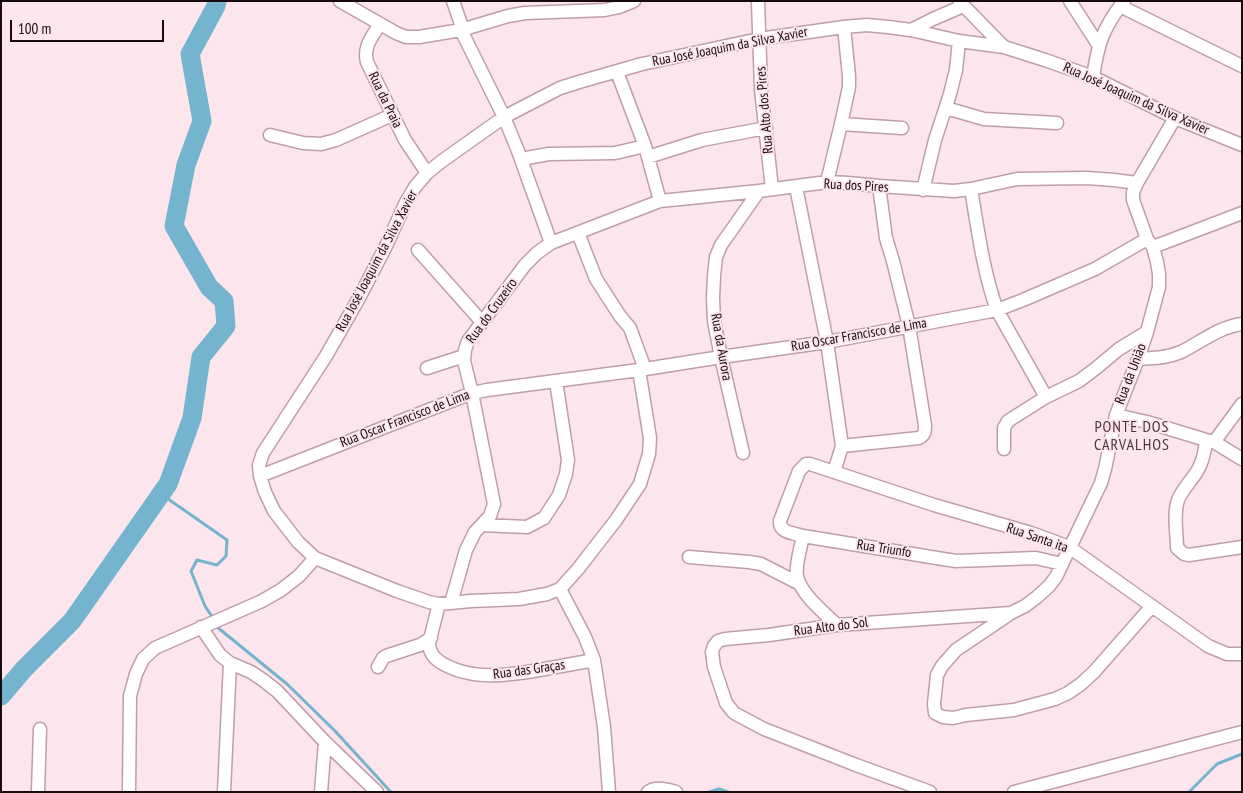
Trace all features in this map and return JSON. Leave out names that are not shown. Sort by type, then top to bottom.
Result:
[{"type":"street","points":[[340,1],[406,37],[419,38],[460,30],[525,13],[570,6],[605,10],[634,1]]},
{"type":"street","points":[[453,1],[461,24],[460,30],[504,117],[551,243]]},
{"type":"street","name":"Rua Alto dos Pires","points":[[758,1],[761,89],[772,189]]},
{"type":"street","points":[[1070,1],[1099,46]]},
{"type":"street","points":[[911,30],[961,4],[1004,47]]},
{"type":"street","points":[[1094,77],[1099,46],[1106,26],[1122,4],[1242,66]]},
{"type":"street","name":"Rua da Praia","points":[[380,24],[369,42],[365,54],[367,62],[411,150],[427,173]]},
{"type":"street","name":"Rua José Joaquim da Silva Xavier","points":[[260,476],[259,465],[264,453],[326,356],[359,298],[415,187],[427,173],[442,161],[504,117],[560,88],[642,64],[759,39],[844,27],[888,26],[959,41],[1004,47],[1045,60],[1094,77],[1175,118],[1242,145]]},
{"type":"street","points":[[827,182],[849,87],[844,27]]},
{"type":"street","points":[[923,190],[935,140],[956,70],[959,41]]},
{"type":"street","points":[[617,72],[646,151],[660,201]]},
{"type":"street","points":[[946,108],[984,119],[1057,123]]},
{"type":"street","points":[[270,135],[303,143],[321,144],[336,140],[392,114]]},
{"type":"street","name":"Rua da União","points":[[1152,606],[1094,672],[1068,693],[1055,699],[1014,710],[953,718],[942,717],[936,713],[934,704],[937,675],[942,666],[956,650],[1011,613],[1025,606],[1049,586],[1056,577],[1101,483],[1106,469],[1116,415],[1147,332],[1159,286],[1157,262],[1133,200],[1133,192],[1175,118]]},
{"type":"street","points":[[841,124],[902,128]]},
{"type":"street","points":[[521,159],[557,153],[646,151],[766,128]]},
{"type":"street","name":"Rua dos Pires","points":[[551,243],[660,201],[827,182],[954,192],[1017,178],[1087,178],[1137,183]]},
{"type":"street","points":[[842,446],[920,438],[925,432],[909,326],[886,238],[879,186]]},
{"type":"street","points":[[796,187],[827,342],[842,446],[834,472]]},
{"type":"street","points":[[971,189],[980,245],[997,310],[1046,397]]},
{"type":"street","name":"Rua da Aurora","points":[[743,453],[720,357],[714,321],[716,257],[721,245],[759,191]]},
{"type":"street","name":"Rua Oscar Francisco de Lima","points":[[260,476],[472,393],[827,342],[997,310],[1095,269],[1150,243],[1242,213]]},
{"type":"street","points":[[260,476],[274,511],[298,542],[315,558],[397,591],[429,602],[445,603],[519,599],[548,594],[560,589],[616,520],[635,492],[649,454],[650,438],[642,369],[630,328],[596,280],[578,233]]},
{"type":"street","name":"Rua do Cruzeiro","points":[[482,525],[490,516],[494,504],[464,361],[465,350],[468,341],[525,265],[551,243]]},
{"type":"street","points":[[418,250],[482,322]]},
{"type":"street","points":[[1138,359],[1168,357],[1181,352],[1213,333],[1242,324]]},
{"type":"street","points":[[1004,449],[1004,428],[1008,421],[1046,397],[1079,380],[1112,354],[1147,332]]},
{"type":"street","points":[[427,368],[464,356]]},
{"type":"street","points":[[482,525],[527,527],[544,518],[559,495],[566,474],[568,460],[556,381]]},
{"type":"street","points":[[1242,404],[1210,441],[1201,464],[1178,500],[1176,511],[1177,548],[1180,552],[1189,555],[1242,547]]},
{"type":"street","points":[[1116,415],[1147,422],[1210,441],[1242,459]]},
{"type":"street","name":"Rua Triunfo","points":[[810,464],[806,464],[799,471],[780,521],[781,529],[785,531],[803,536],[956,561],[1036,558],[1062,564]]},
{"type":"street","name":"Rua Santa ita","points":[[810,464],[934,505],[1031,533],[1069,547],[1208,646],[1227,654],[1242,654]]},
{"type":"street","name":"Rua das Graças","points":[[482,525],[466,550],[431,638],[429,649],[436,659],[448,667],[471,673],[498,676],[594,660]]},
{"type":"street","points":[[803,536],[797,569],[800,584],[806,594],[837,625]]},
{"type":"street","points":[[689,557],[761,564],[800,584]]},
{"type":"street","points":[[129,792],[130,696],[136,674],[144,659],[155,648],[262,601],[281,590],[299,576],[315,558]]},
{"type":"street","points":[[560,589],[594,660],[604,727],[609,790]]},
{"type":"street","name":"Rua Alto do Sol","points":[[930,792],[764,730],[734,713],[726,703],[714,667],[712,652],[714,646],[718,641],[837,625],[1011,613]]},
{"type":"street","points":[[204,626],[220,655],[230,663],[251,672],[270,685],[377,792]]},
{"type":"street","points":[[378,667],[386,656],[420,645],[431,638]]},
{"type":"street","points":[[224,792],[230,663]]},
{"type":"street","points":[[38,792],[40,729]]},
{"type":"street","points":[[1014,792],[1242,732]]},
{"type":"street","points":[[321,792],[326,742]]},
{"type":"street","points":[[648,792],[653,788],[676,792]]},
{"type":"waterway","points":[[1,696],[24,669],[72,621],[168,484],[192,418],[201,357],[226,326],[224,301],[209,287],[174,226],[186,165],[202,121],[190,54],[217,1]]},
{"type":"waterway","points":[[161,494],[227,540],[226,556],[217,565],[197,560],[191,571],[205,606],[213,618]]},
{"type":"waterway","points":[[216,624],[217,627],[287,684],[335,731],[392,792]]},
{"type":"waterway","points":[[1189,792],[1217,764],[1242,754]]},
{"type":"waterway","points":[[709,792],[719,789],[728,792]]},
{"type":"district","name":"PONTE DOS CARVALHOS","points":[[1132,436]]}]
